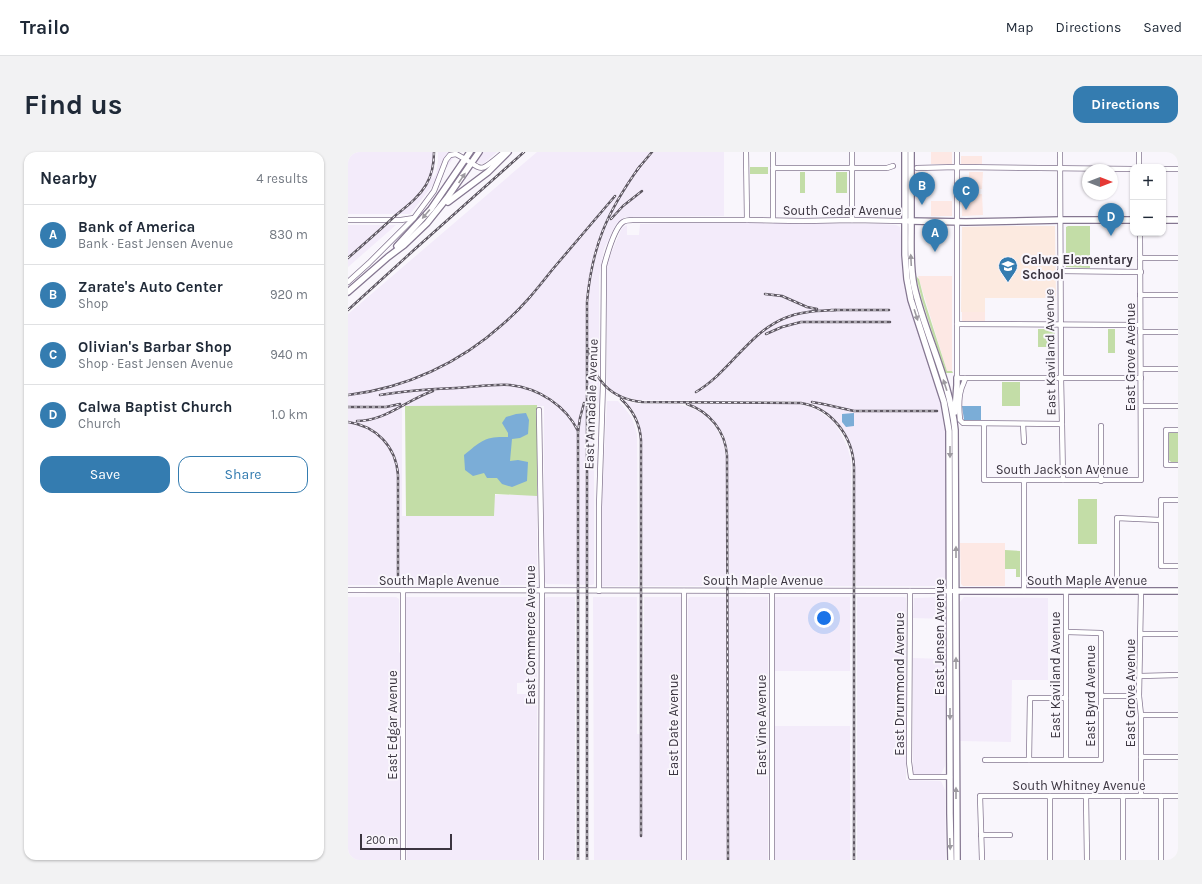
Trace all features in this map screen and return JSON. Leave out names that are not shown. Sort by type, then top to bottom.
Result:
[{"type":"main road","points":[[348,292],[419,231],[441,207],[454,190],[468,162],[470,152]]},
{"type":"main road","points":[[388,257],[431,209],[468,162],[479,152]]},
{"type":"main road","points":[[441,207],[488,172],[508,152]]},
{"type":"main road","points":[[905,152],[908,221],[914,286],[949,397],[955,422]]},
{"type":"main road","points":[[908,221],[911,152]]},
{"type":"main road","name":"South Cedar Avenue","points":[[908,221],[1130,220]]},
{"type":"main road","points":[[1166,220],[1178,220]]},
{"type":"main road","name":"East Jensen Avenue","points":[[908,221],[905,261],[910,294],[944,402],[947,413],[950,440],[951,860]]},
{"type":"main road","points":[[955,422],[957,378]]},
{"type":"main road","name":"East Jensen Avenue","points":[[955,422],[956,794],[958,860]]},
{"type":"main road","name":"South Maple Avenue","points":[[956,591],[1178,591]]},
{"type":"street","points":[[348,282],[414,218],[434,191],[447,157],[452,154],[456,154],[479,168],[486,168],[504,152]]},
{"type":"street","points":[[746,152],[746,220]]},
{"type":"street","points":[[773,152],[773,220]]},
{"type":"street","points":[[852,152],[852,220]]},
{"type":"street","points":[[957,152],[957,378],[1141,378]]},
{"type":"street","name":"East Kaviland Avenue","points":[[1060,152],[1060,378],[1063,480]]},
{"type":"street","points":[[1140,152],[1140,164]]},
{"type":"street","points":[[773,168],[887,168],[893,166]]},
{"type":"street","points":[[917,168],[1130,169]]},
{"type":"street","points":[[1166,169],[1178,169]]},
{"type":"street","points":[[348,220],[401,220],[414,218]]},
{"type":"street","name":"South Cedar Avenue","points":[[623,222],[632,220],[908,221]]},
{"type":"street","name":"East Annadale Avenue","points":[[599,591],[599,495],[603,384],[604,266],[617,230],[623,222]]},
{"type":"street","name":"East Grove Avenue","points":[[1140,236],[1140,480]]},
{"type":"street","points":[[1140,258],[1178,258]]},
{"type":"street","points":[[1060,271],[1140,272]]},
{"type":"street","points":[[1140,295],[1178,295]]},
{"type":"street","points":[[957,324],[1140,325]]},
{"type":"street","points":[[1140,332],[1178,332]]},
{"type":"street","points":[[1141,369],[1178,369]]},
{"type":"street","points":[[965,378],[959,399],[960,420],[964,423],[1062,424]]},
{"type":"street","points":[[1141,406],[1178,406]]},
{"type":"street","name":"East Commerce Avenue","points":[[538,410],[542,591],[541,860]]},
{"type":"street","name":"South Jackson Avenue","points":[[984,424],[984,480],[1140,480]]},
{"type":"street","points":[[1023,424],[1024,442]]},
{"type":"street","points":[[1101,426],[1102,480]]},
{"type":"street","points":[[1178,430],[1166,430],[1166,465],[1178,465]]},
{"type":"street","points":[[1024,480],[1024,591]]},
{"type":"street","points":[[1178,500],[1161,500],[1160,520],[1160,566],[1178,566]]},
{"type":"street","points":[[1117,590],[1117,518],[1160,520]]},
{"type":"street","name":"South Maple Avenue","points":[[348,590],[956,591]]},
{"type":"street","name":"East Edgar Avenue","points":[[403,590],[403,860]]},
{"type":"street","name":"East Date Avenue","points":[[684,591],[684,860]]},
{"type":"street","name":"East Vine Avenue","points":[[772,591],[772,860]]},
{"type":"street","name":"East Drummond Avenue","points":[[910,591],[909,762],[911,777],[950,777]]},
{"type":"street","name":"East Kaviland Avenue","points":[[1066,591],[1066,759]]},
{"type":"street","name":"East Grove Avenue","points":[[1141,591],[1139,696],[1141,715],[1141,796]]},
{"type":"street","name":"East Byrd Avenue","points":[[1066,632],[1101,633],[1102,696],[1101,760],[1066,759]]},
{"type":"street","points":[[1141,634],[1178,634]]},
{"type":"street","points":[[1140,676],[1178,676]]},
{"type":"street","points":[[1102,696],[1139,696]]},
{"type":"street","points":[[1029,760],[1030,698],[1066,698]]},
{"type":"street","points":[[1141,715],[1178,715]]},
{"type":"street","points":[[1141,757],[1178,757]]},
{"type":"street","points":[[985,760],[1066,759]]},
{"type":"street","name":"South Whitney Avenue","points":[[981,835],[980,796],[1178,796]]},
{"type":"street","points":[[1050,796],[1050,860]]},
{"type":"street","points":[[1086,796],[1086,860]]},
{"type":"street","points":[[1123,796],[1123,860]]},
{"type":"street","points":[[1161,796],[1161,860]]},
{"type":"street","points":[[982,860],[981,835],[1010,835]]},
{"type":"shaded area","points":[[348,152],[435,152],[435,165],[432,179],[436,174],[438,152],[457,152],[448,166],[410,214],[348,214]]},
{"type":"shaded area","points":[[483,152],[497,152],[483,164],[476,162]]},
{"type":"shaded area","points":[[537,152],[724,152],[724,216],[625,217],[616,224],[604,249],[599,277],[599,402],[594,407],[594,584],[547,584],[544,581],[544,406],[402,406],[402,516],[494,516],[494,495],[537,495],[537,584],[348,585],[348,314]]},
{"type":"shaded area","points":[[931,152],[952,152],[952,164],[931,164]]},
{"type":"shaded area","points":[[961,156],[982,156],[982,164],[961,164]]},
{"type":"shaded area","points":[[915,172],[928,172],[928,194],[915,194]]},
{"type":"shaded area","points":[[969,172],[983,172],[982,189],[961,188],[962,184],[972,183],[972,180],[969,180]]},
{"type":"shaded area","points":[[962,194],[982,194],[983,215],[962,216]]},
{"type":"shaded area","points":[[931,201],[952,201],[952,216],[931,216]]},
{"type":"shaded area","points":[[762,222],[765,224],[880,224],[896,225],[900,227],[910,308],[940,398],[945,428],[945,578],[941,586],[856,586],[854,458],[841,427],[821,408],[812,404],[797,401],[636,400],[621,396],[607,387],[607,263],[621,230],[627,225],[627,235],[639,235],[640,224]]},
{"type":"shaded area","points":[[348,225],[396,225],[348,267]]},
{"type":"shaded area","name":"Calwa Elementary School","points":[[1055,226],[1056,298],[985,298],[985,312],[961,312],[962,227]]},
{"type":"shaded area","points":[[918,276],[952,276],[952,371],[947,371]]},
{"type":"shaded area","points":[[962,312],[985,312],[985,321],[962,321]]},
{"type":"shaded area","points":[[607,401],[618,401],[623,406],[632,418],[637,434],[638,586],[602,586],[602,501]]},
{"type":"shaded area","points":[[625,401],[640,404],[677,404],[689,407],[707,417],[718,431],[724,444],[726,458],[726,586],[643,586],[642,437],[637,418]]},
{"type":"shaded area","points":[[690,404],[798,404],[817,410],[833,421],[847,446],[851,460],[853,586],[729,586],[727,446],[722,433],[714,421],[703,411]]},
{"type":"shaded area","points":[[960,543],[1005,543],[1005,586],[963,586],[961,584]]},
{"type":"shaded area","points":[[348,597],[396,597],[399,599],[400,860],[348,860]]},
{"type":"shaded area","points":[[406,597],[532,597],[537,601],[537,682],[517,683],[517,694],[537,694],[537,860],[407,860]]},
{"type":"shaded area","points":[[547,597],[575,597],[575,860],[545,860],[544,599]]},
{"type":"shaded area","points":[[593,597],[637,597],[637,734],[643,734],[644,597],[681,597],[681,860],[594,860]]},
{"type":"shaded area","points":[[690,597],[768,597],[768,860],[688,860],[688,599]]},
{"type":"shaded area","points":[[775,597],[850,597],[850,671],[775,671]]},
{"type":"shaded area","points":[[857,597],[906,598],[906,780],[941,781],[945,790],[946,860],[857,860],[857,812],[854,812],[854,780],[857,780]]},
{"type":"shaded area","points":[[941,597],[945,606],[945,619],[913,618],[914,598]]},
{"type":"shaded area","points":[[964,597],[1048,598],[1048,680],[1012,680],[1011,742],[960,741],[960,602]]},
{"type":"shaded area","points":[[913,658],[945,659],[945,766],[941,774],[913,773]]},
{"type":"shaded area","points":[[775,726],[850,726],[850,860],[775,860]]},
{"type":"green space","points":[[750,167],[768,167],[768,174],[750,174]]},
{"type":"green space","points":[[800,172],[805,172],[805,193],[800,193]]},
{"type":"green space","points":[[836,172],[847,172],[847,193],[836,193]]},
{"type":"green space","points":[[1090,226],[1090,268],[1066,267],[1066,227]]},
{"type":"green space","points":[[916,276],[919,279],[947,371],[952,371],[953,373],[945,373]]},
{"type":"green space","points":[[1038,329],[1055,329],[1055,347],[1038,347]]},
{"type":"green space","points":[[1108,329],[1115,329],[1115,353],[1108,353]]},
{"type":"green space","points":[[1002,382],[1020,382],[1020,406],[1002,406]]},
{"type":"green space","points":[[537,405],[537,496],[495,494],[494,516],[406,516],[405,406]]},
{"type":"green space","points":[[1172,432],[1178,432],[1178,462],[1171,462],[1168,459],[1168,435]]},
{"type":"green space","points":[[1078,499],[1097,499],[1097,544],[1078,544]]},
{"type":"green space","points":[[1005,550],[1020,551],[1020,577],[1016,577],[1016,569],[1005,569]]},
{"type":"water","points":[[962,406],[981,406],[981,420],[964,420]]},
{"type":"water","points":[[526,413],[529,420],[528,434],[520,438],[512,439],[510,461],[518,460],[528,462],[527,481],[512,487],[502,484],[497,478],[487,478],[484,473],[473,476],[465,470],[464,455],[484,440],[494,437],[508,437],[508,433],[502,423],[506,417]]},
{"type":"water","points":[[854,413],[854,426],[846,427],[842,422],[842,414]]},
{"type":"railway","points":[[348,258],[420,193],[430,177],[434,152]]},
{"type":"railway","points":[[348,310],[524,152]]},
{"type":"railway","points":[[637,170],[652,152]]},
{"type":"railway","points":[[587,860],[587,302],[589,282],[597,246],[603,230],[618,199],[640,166]]},
{"type":"railway","points":[[611,219],[623,206],[642,191]]},
{"type":"railway","points":[[348,395],[370,392],[411,380],[431,372],[469,351],[510,318],[523,305],[615,196]]},
{"type":"railway","points":[[765,294],[782,296],[807,307],[817,309]]},
{"type":"railway","points":[[831,310],[889,310]]},
{"type":"railway","points":[[696,392],[708,384],[760,333],[772,325],[797,314],[836,310]]},
{"type":"railway","points":[[766,334],[782,327],[801,322],[890,322]]},
{"type":"railway","points":[[589,349],[594,370],[599,378],[605,386],[621,397],[642,402],[801,403],[822,411],[839,426],[845,435],[850,445],[854,467],[854,860]]},
{"type":"railway","points":[[380,395],[418,390],[510,385],[541,394],[559,406],[573,422],[578,431]]},
{"type":"railway","points":[[357,421],[377,418],[433,391]]},
{"type":"railway","points":[[621,399],[635,418],[639,428],[641,440],[641,836]]},
{"type":"railway","points":[[812,402],[854,411],[937,411]]},
{"type":"railway","points":[[578,860],[578,432],[584,403]]},
{"type":"railway","points":[[348,407],[386,407],[400,404]]},
{"type":"railway","points":[[687,404],[703,412],[720,430],[726,446],[727,455],[728,860]]},
{"type":"railway","points":[[348,422],[358,424],[376,433],[383,439],[393,455],[398,475],[398,582]]},
{"type":"place","name":"Zarate's Auto Center","points":[[922,205]]},
{"type":"place","name":"Olivian's Barbar Shop","points":[[966,210]]},
{"type":"place","name":"Calwa Baptist Church","points":[[1111,236]]},
{"type":"place","name":"Bank of America","points":[[935,252]]},
{"type":"place","name":"Calwa Elementary School","points":[[1008,283]]}]
